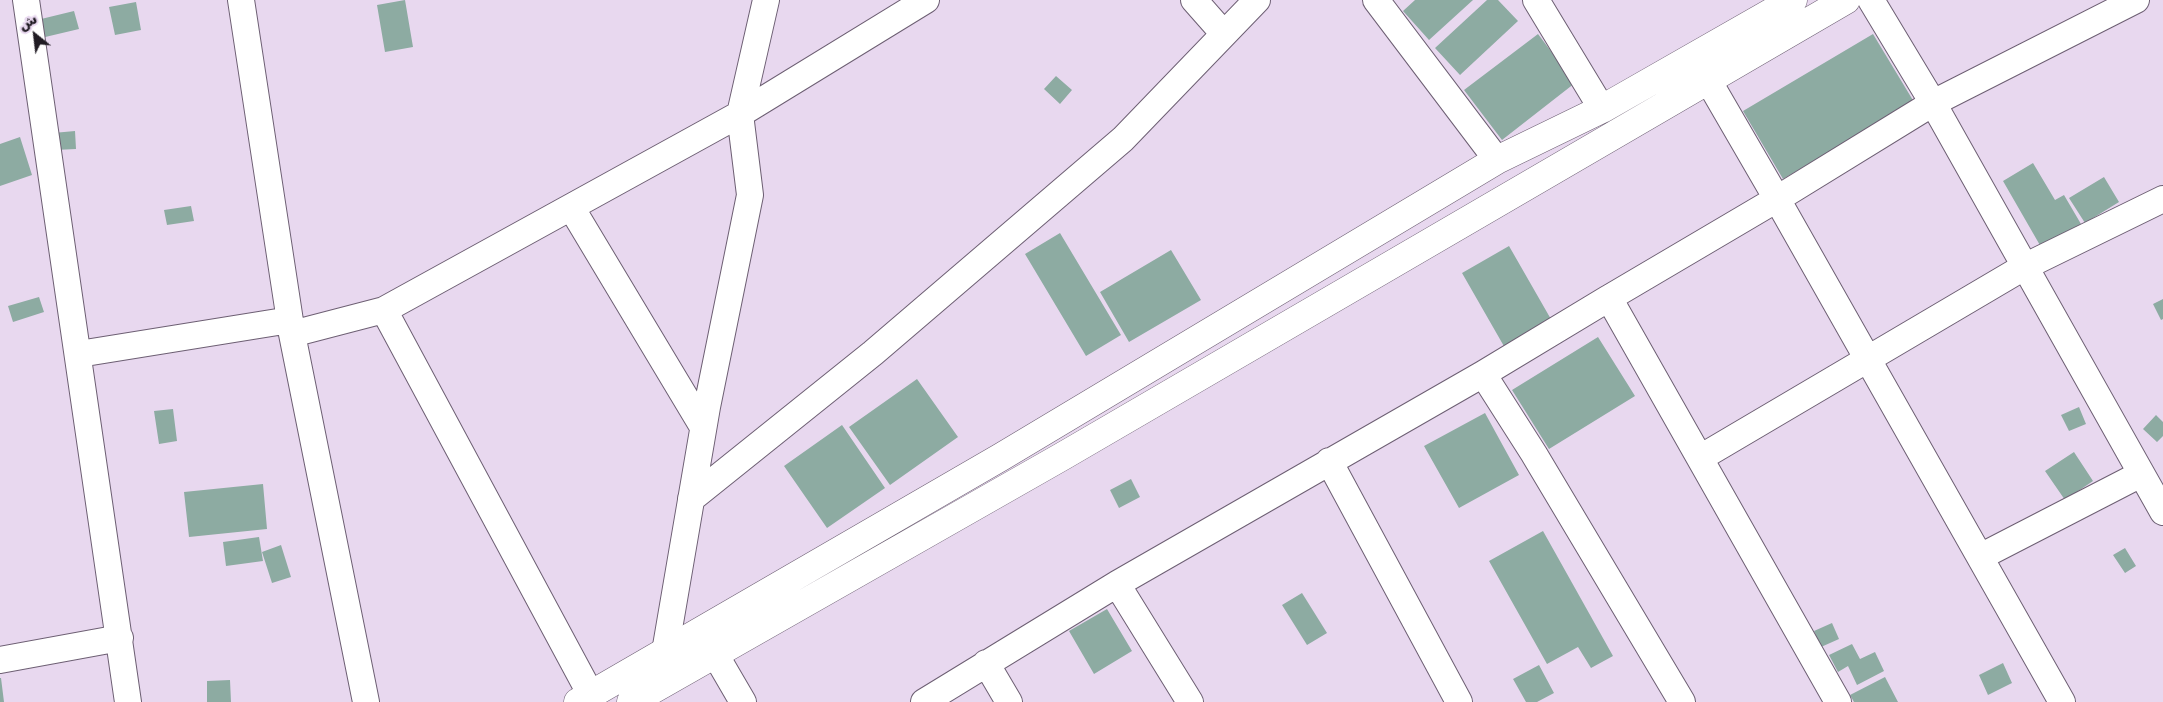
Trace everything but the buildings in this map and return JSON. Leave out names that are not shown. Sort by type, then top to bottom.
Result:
[{"type":"main road","points":[[584,698],[1001,456],[1497,160],[1602,109],[1793,0]]},
{"type":"main road","points":[[631,702],[1063,456],[1846,0]]},
{"type":"street","points":[[26,0],[79,354],[128,702]]},
{"type":"street","points":[[241,0],[291,327],[366,702]]},
{"type":"street","points":[[665,652],[703,427],[750,195],[740,114],[766,0]]},
{"type":"street","points":[[79,354],[291,327],[384,310],[740,114],[926,0]]},
{"type":"street","points":[[1194,0],[1224,34]]},
{"type":"street","points":[[691,499],[873,353],[1123,139],[1257,0]]},
{"type":"street","points":[[1376,0],[1497,160]]},
{"type":"street","points":[[1536,0],[1602,109]]},
{"type":"street","points":[[1871,0],[1933,102],[2163,512]]},
{"type":"street","points":[[924,702],[1117,584],[1483,374],[1777,199],[1933,102],[2136,0]]},
{"type":"street","points":[[1708,80],[2062,702]]},
{"type":"street","points":[[1700,458],[2024,267],[2163,199]]},
{"type":"street","points":[[571,207],[703,427]]},
{"type":"street","points":[[1609,298],[1838,702]]},
{"type":"street","points":[[384,310],[584,698]]},
{"type":"street","points":[[1483,374],[1534,454],[1682,702]]},
{"type":"street","points":[[1329,461],[1448,698]]},
{"type":"street","points":[[1980,557],[2141,474]]},
{"type":"street","points":[[1117,584],[1190,702]]},
{"type":"street","points":[[0,660],[120,638]]},
{"type":"street","points":[[715,654],[743,702]]},
{"type":"street","points":[[986,663],[1009,702]]}]
